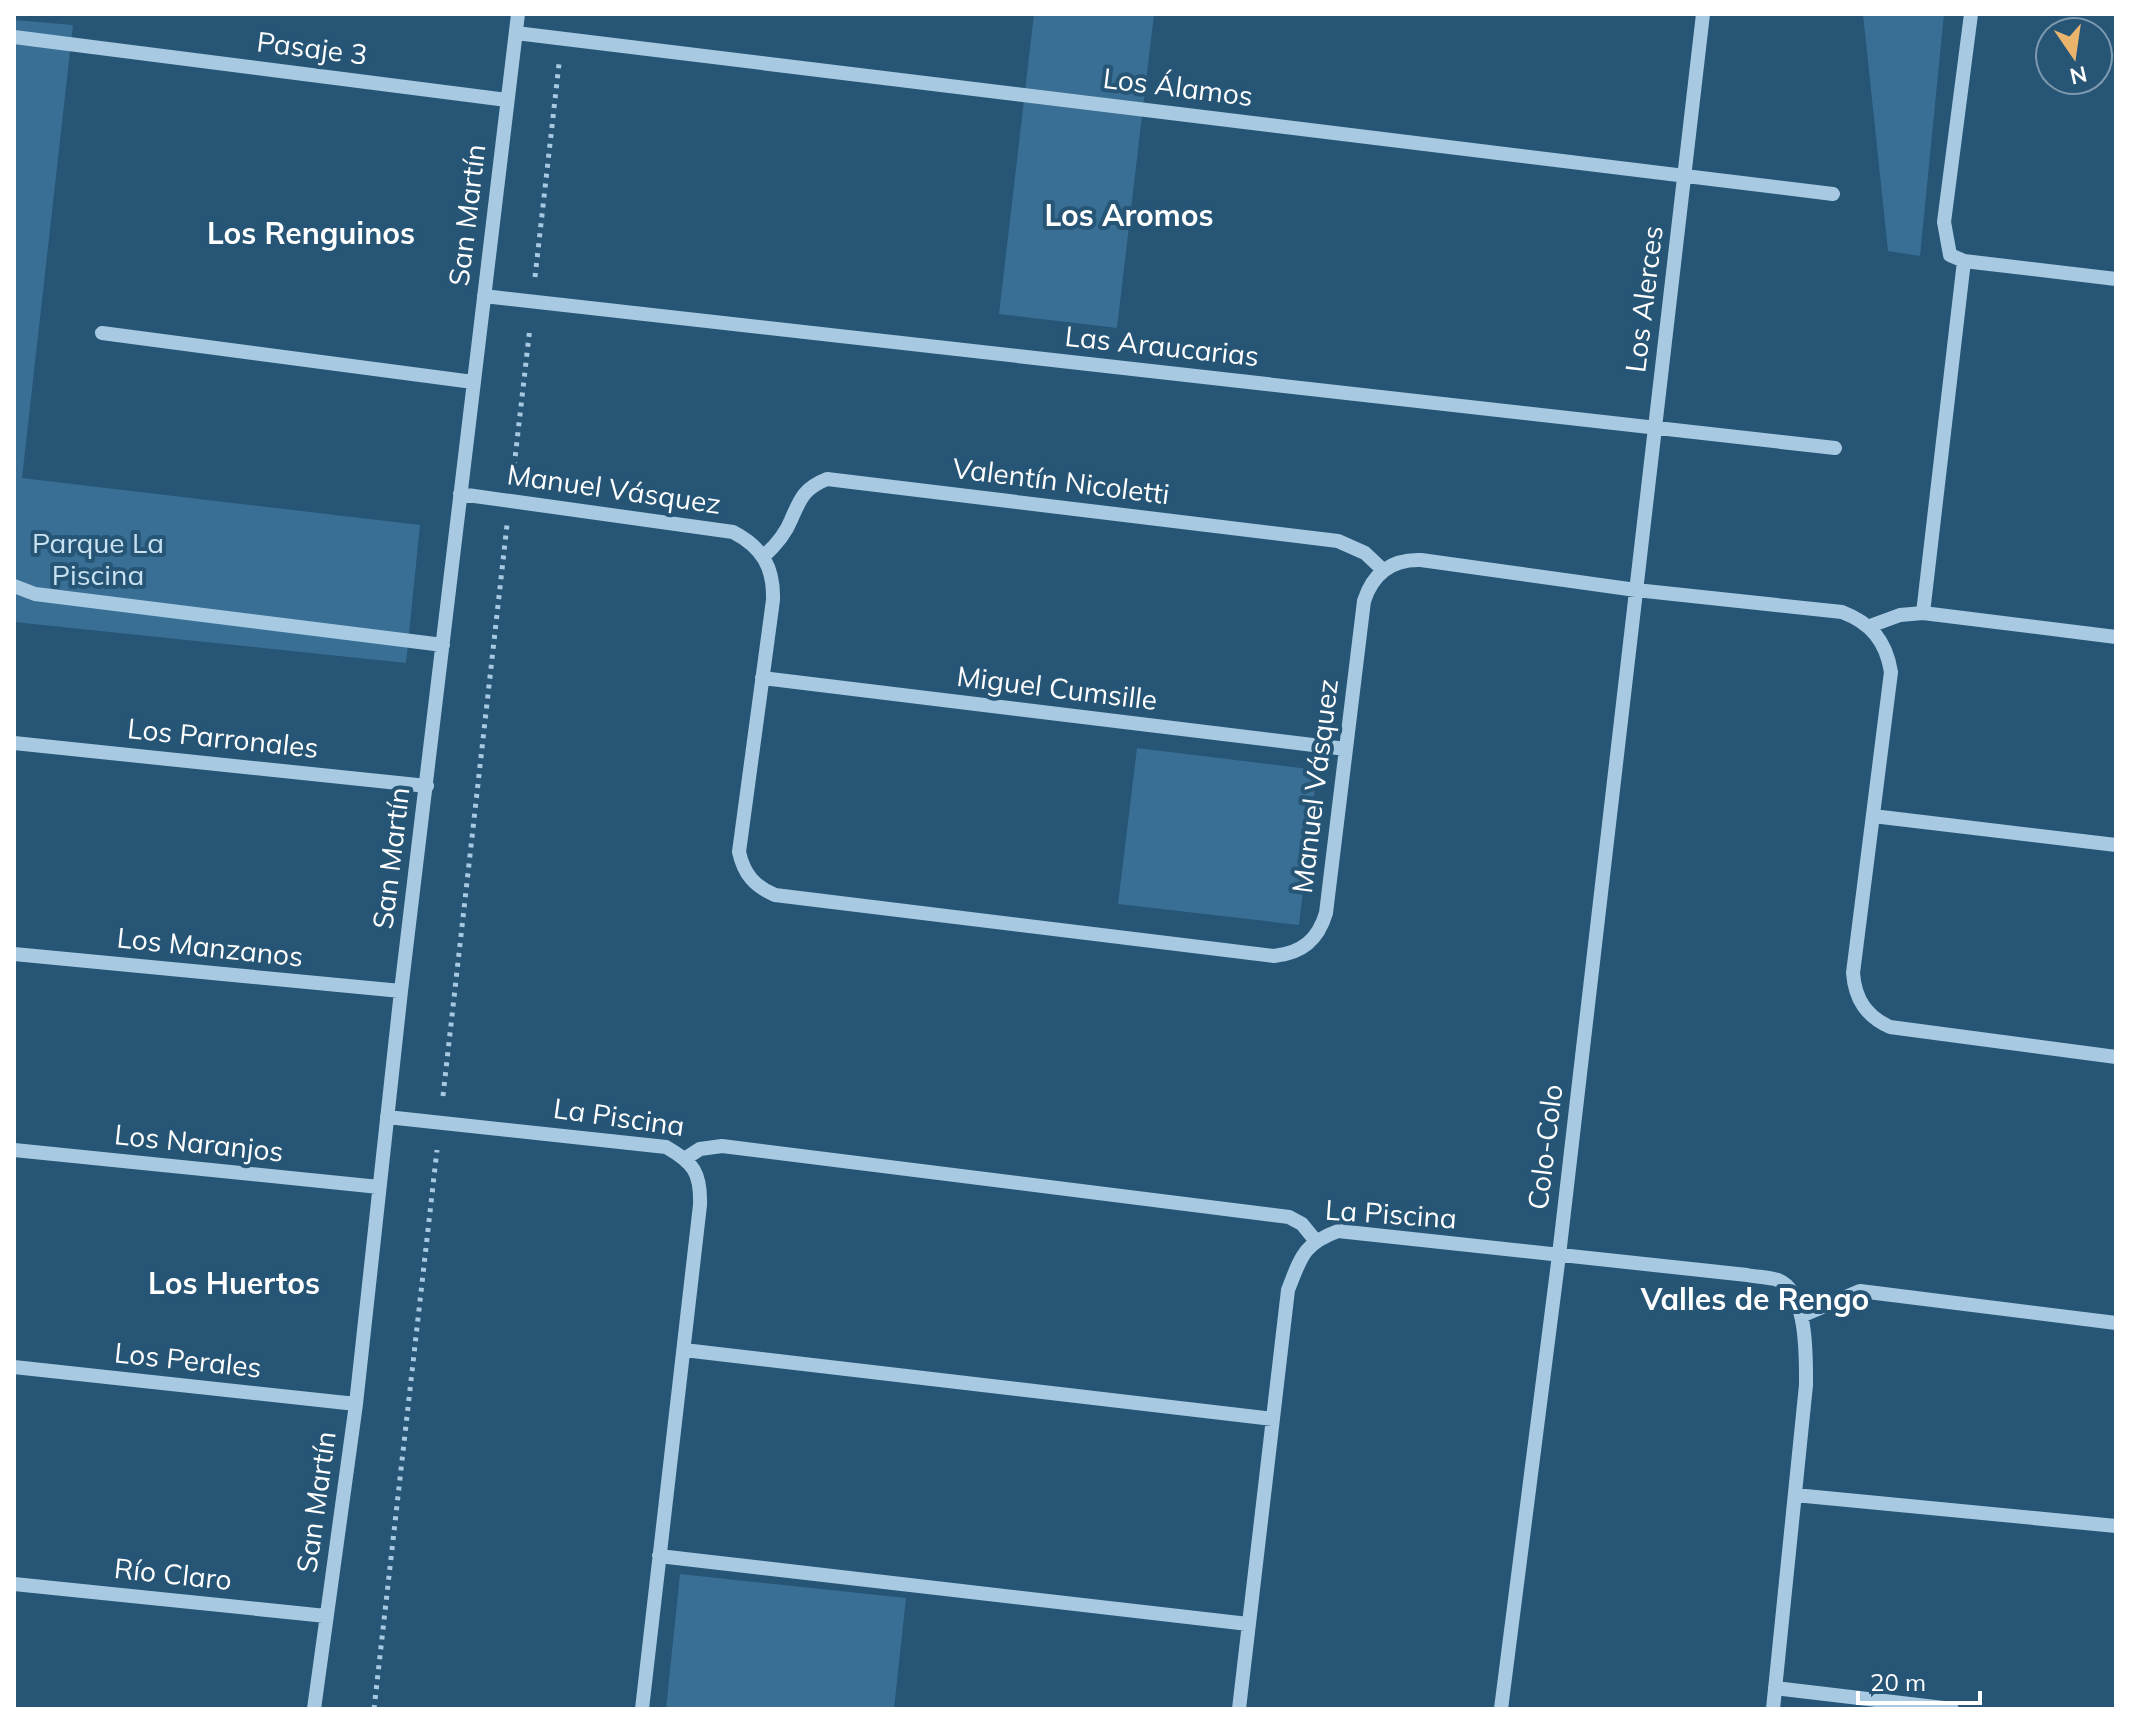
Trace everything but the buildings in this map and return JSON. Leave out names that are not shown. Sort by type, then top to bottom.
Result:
[{"type":"street","name":"San Martín","points":[[314,1709],[356,1404],[401,991],[518,14]]},
{"type":"street","name":"Los Alerces","points":[[1636,590],[1703,14]]},
{"type":"street","points":[[1971,14],[1944,222],[1950,255],[1964,261],[2116,279]]},
{"type":"street","name":"Los Álamos","points":[[516,33],[1833,194]]},
{"type":"street","name":"Pasaje 3","points":[[14,37],[507,100]]},
{"type":"street","points":[[1923,613],[1964,261]]},
{"type":"street","name":"Las Araucarias","points":[[484,296],[1835,448]]},
{"type":"street","points":[[102,333],[473,382]]},
{"type":"street","name":"Valentín Nicoletti","points":[[764,556],[782,537],[803,493],[827,479],[1338,541],[1365,553],[1383,570]]},
{"type":"street","name":"Manuel Vásquez","points":[[460,494],[733,532],[764,556],[774,585],[739,852],[746,874],[764,890],[775,895],[1274,956],[1297,951],[1317,936],[1323,925],[1364,601],[1383,570]]},
{"type":"street","points":[[1383,570],[1407,560],[1421,560],[1636,590],[1842,612],[1870,626],[1888,654],[1891,672],[1853,973],[1859,1001],[1878,1022],[1903,1030],[2116,1057]]},
{"type":"street","points":[[14,586],[35,594],[443,645]]},
{"type":"street","name":"Colo-Colo","points":[[1501,1709],[1559,1255],[1636,590]]},
{"type":"street","points":[[1870,626],[1900,615],[1923,613],[2116,637]]},
{"type":"street","name":"Miguel Cumsille","points":[[762,678],[1346,749]]},
{"type":"street","name":"Los Parronales","points":[[14,743],[427,786]]},
{"type":"street","points":[[1873,816],[2116,845]]},
{"type":"street","name":"Los Manzanos","points":[[14,954],[401,991]]},
{"type":"street","name":"La Piscina","points":[[387,1117],[666,1147],[686,1158],[700,1149],[722,1146],[1289,1217],[1302,1224],[1315,1240],[1338,1231],[1780,1281],[1790,1292],[1801,1316],[1806,1338],[1806,1385],[1773,1709]]},
{"type":"street","name":"Los Naranjos","points":[[14,1150],[379,1187]]},
{"type":"street","points":[[642,1709],[701,1180],[686,1158]]},
{"type":"street","points":[[1239,1709],[1288,1290],[1301,1255],[1315,1240]]},
{"type":"street","points":[[1801,1316],[1860,1291],[2116,1323]]},
{"type":"street","points":[[684,1350],[1273,1419]]},
{"type":"street","name":"Los Perales","points":[[14,1367],[356,1404]]},
{"type":"street","points":[[1795,1495],[2116,1526]]},
{"type":"street","points":[[659,1556],[1248,1624]]},
{"type":"street","name":"Río Claro","points":[[14,1584],[326,1616]]},
{"type":"street","points":[[1775,1688],[1952,1709]]},
{"type":"path","points":[[374,1709],[562,38]]},
{"type":"green space","points":[[1034,14],[1154,14],[1117,328],[999,314]]},
{"type":"green space","points":[[1863,14],[1944,14],[1920,256],[1888,251]]},
{"type":"green space","name":"Parque La Piscina","points":[[14,20],[73,25],[22,478],[420,525],[406,663],[14,622]]},
{"type":"green space","points":[[1137,748],[1317,770],[1299,925],[1118,904]]},
{"type":"green space","points":[[680,1574],[906,1598],[894,1709],[666,1709]]},
{"type":"district","name":"Los Aromos","points":[[1129,216]]},
{"type":"district","name":"Los Renguinos","points":[[311,234]]},
{"type":"district","name":"Los Huertos","points":[[234,1284]]},
{"type":"district","name":"Valles de Rengo","points":[[1755,1300]]}]
